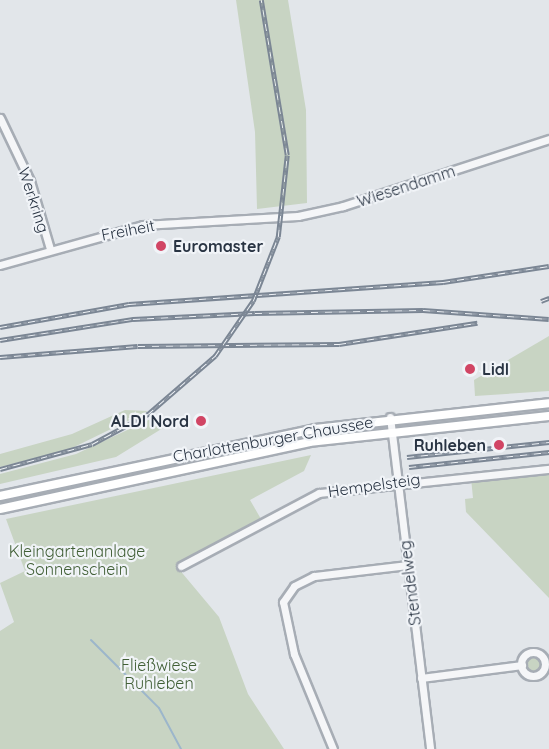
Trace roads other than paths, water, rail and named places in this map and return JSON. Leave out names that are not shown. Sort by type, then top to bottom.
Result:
[{"type":"main road","name":"Charlottenburger Chaussee","points":[[0,496],[247,441],[390,417],[549,403]]},
{"type":"main road","name":"Charlottenburger Chaussee","points":[[0,509],[251,452],[392,430],[549,416]]},
{"type":"street","name":"Werkring","points":[[0,118],[30,181],[50,249]]},
{"type":"street","name":"Wiesendamm","points":[[260,218],[343,206],[549,139]]},
{"type":"street","name":"Freiheit","points":[[0,265],[50,249],[143,225],[260,218]]},
{"type":"street","name":"Stendelweg","points":[[390,417],[430,749]]},
{"type":"street","name":"Hempelsteig","points":[[181,566],[294,502],[336,488],[549,469]]},
{"type":"street","points":[[333,749],[294,654],[283,602],[294,586],[314,576],[408,565]]},
{"type":"street","points":[[421,678],[522,665]]},
{"type":"waterway","points":[[91,640],[159,708],[181,749]]},
{"type":"railway","points":[[0,469],[92,444],[148,414],[215,356],[253,301],[278,237],[287,155],[261,0]]},
{"type":"railway","points":[[0,327],[129,304],[443,282],[549,266]]},
{"type":"railway","points":[[541,301],[549,298]]},
{"type":"railway","points":[[0,340],[133,319],[255,313],[423,310],[549,319]]},
{"type":"railway","points":[[0,357],[138,346],[339,344],[477,323]]},
{"type":"railway","points":[[407,457],[549,442]]},
{"type":"railway","points":[[409,467],[549,452]]},
{"type":"place","name":"Euromaster","points":[[161,246]]},
{"type":"place","name":"Lidl","points":[[470,369]]},
{"type":"place","name":"ALDI Nord","points":[[201,421]]},
{"type":"place","name":"Ruhleben","points":[[499,445]]},
{"type":"park label","name":"Kleingartenanlage Sonnenschein","points":[[77,560]]},
{"type":"park label","name":"Fließwiese Ruhleben","points":[[159,674]]}]
